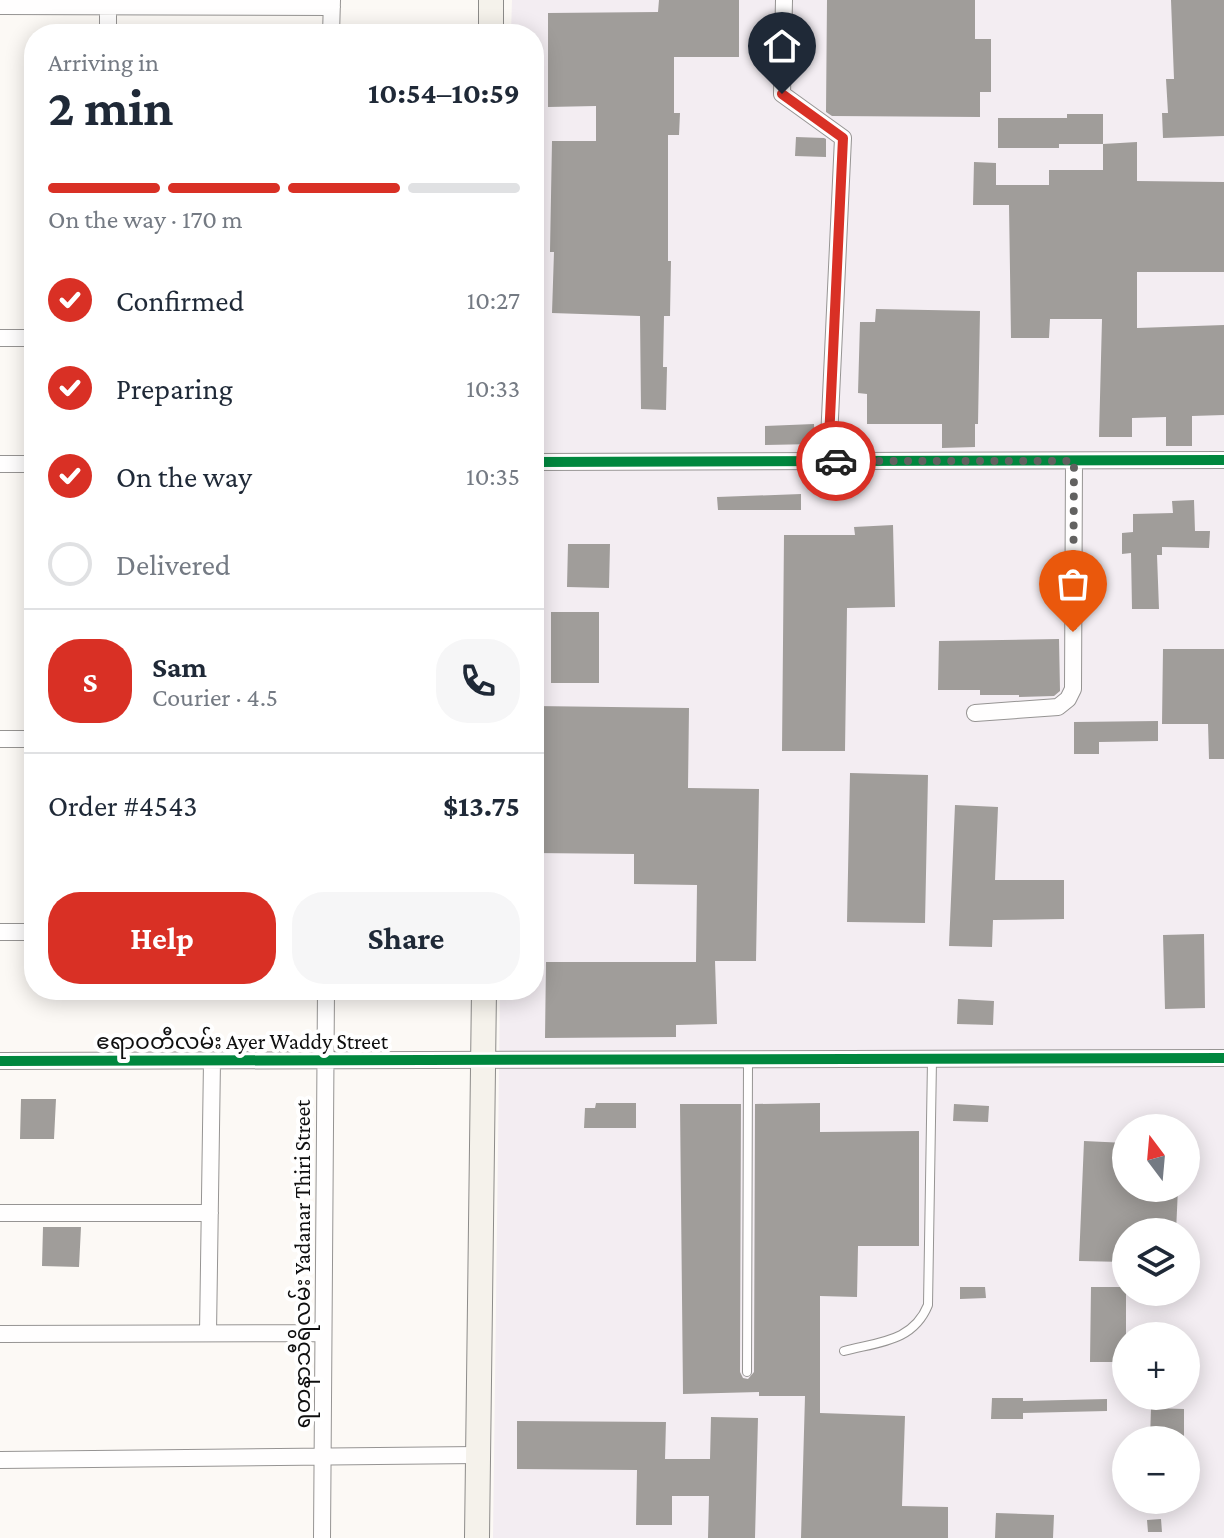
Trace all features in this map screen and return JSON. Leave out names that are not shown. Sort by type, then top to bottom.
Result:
[{"type":"street","points":[[491,0],[491,24]]},
{"type":"street","points":[[784,0],[782,94],[843,138],[828,461]]},
{"type":"street","points":[[0,6],[332,3],[331,24]]},
{"type":"street","points":[[108,6],[108,24]]},
{"type":"street","points":[[0,338],[24,338]]},
{"type":"street","points":[[544,462],[1224,460]]},
{"type":"street","points":[[975,713],[1058,707],[1071,696],[1074,461]]},
{"type":"street","points":[[0,464],[24,464]]},
{"type":"street","points":[[0,739],[24,739]]},
{"type":"street","points":[[0,932],[24,932]]},
{"type":"street","name":"ရတနာသီရိလမ်း Yadanar Thiri Street","points":[[322,1538],[326,1000]]},
{"type":"street","points":[[477,1538],[484,1000]]},
{"type":"street","name":"ဧရာဝတီလမ်း Ayer Waddy Street","points":[[0,1061],[1224,1058]]},
{"type":"street","points":[[208,1333],[212,1061]]},
{"type":"street","points":[[0,1213],[210,1213]]},
{"type":"street","points":[[0,1334],[323,1333]]},
{"type":"street","points":[[0,1460],[478,1455]]},
{"type":"lane","points":[[844,1351],[901,1336],[916,1327],[928,1305],[932,1060]]},
{"type":"lane","points":[[747,1372],[748,1061]]},
{"type":"shaded area","points":[[512,0],[1224,0],[1224,1538],[493,1538],[500,1000],[544,1000],[544,24],[511,24]]},
{"type":"building","points":[[659,0],[739,0],[739,57],[674,57],[674,113],[680,113],[679,135],[668,135],[668,261],[671,261],[670,316],[664,316],[666,410],[641,409],[640,316],[552,313],[554,252],[550,252],[552,141],[596,141],[596,106],[548,107],[548,13],[658,12]]},
{"type":"building","points":[[827,0],[975,0],[975,39],[991,39],[991,92],[980,92],[980,117],[832,116],[826,112]]},
{"type":"building","points":[[1171,0],[1224,0],[1224,136],[1163,138],[1162,113],[1168,113],[1166,79],[1174,79]]},
{"type":"building","points":[[1067,114],[1103,114],[1103,144],[998,148],[998,118],[1067,118]]},
{"type":"building","points":[[796,137],[826,139],[826,157],[795,156]]},
{"type":"building","points":[[1137,142],[1137,181],[1224,182],[1224,272],[1137,272],[1137,328],[1224,325],[1224,415],[1192,416],[1192,446],[1166,446],[1166,417],[1132,418],[1132,437],[1099,437],[1102,319],[1050,319],[1049,338],[1011,338],[1009,205],[973,205],[974,162],[996,163],[996,185],[1049,185],[1049,170],[1103,170],[1103,144]]},
{"type":"building","points":[[876,309],[980,311],[975,447],[942,448],[942,424],[867,424],[867,394],[858,393],[860,322],[875,322]]},
{"type":"building","points":[[814,424],[815,444],[765,445],[765,426]]},
{"type":"building","points":[[801,494],[801,510],[718,510],[717,497]]},
{"type":"building","points":[[1194,500],[1195,531],[1210,531],[1209,548],[1162,547],[1162,555],[1157,555],[1159,609],[1132,609],[1131,553],[1122,554],[1122,533],[1133,532],[1133,514],[1173,513],[1172,501]]},
{"type":"building","points":[[893,525],[895,607],[847,608],[845,751],[782,751],[784,535],[855,535],[854,527]]},
{"type":"building","points":[[568,544],[610,544],[609,588],[567,587]]},
{"type":"building","points":[[551,612],[599,612],[599,683],[551,683]]},
{"type":"building","points":[[1059,639],[1060,691],[1054,696],[980,695],[980,690],[938,690],[939,641]]},
{"type":"building","points":[[1163,649],[1224,649],[1224,759],[1209,759],[1208,724],[1162,724]]},
{"type":"building","points":[[544,706],[689,708],[688,788],[759,789],[756,961],[715,961],[717,1024],[676,1025],[676,1037],[545,1038],[546,962],[696,962],[697,885],[634,884],[634,854],[544,853]]},
{"type":"building","points":[[1158,721],[1158,741],[1099,742],[1099,754],[1074,754],[1074,722]]},
{"type":"building","points":[[850,773],[928,775],[925,923],[847,922]]},
{"type":"building","points":[[955,805],[998,807],[995,880],[1064,880],[1064,919],[993,920],[992,947],[949,946]]},
{"type":"building","points":[[1204,934],[1205,1008],[1165,1009],[1163,935]]},
{"type":"building","points":[[958,999],[994,1001],[993,1025],[957,1024]]},
{"type":"building","points":[[21,1099],[56,1099],[54,1139],[20,1139]]},
{"type":"building","points":[[596,1103],[636,1103],[636,1128],[584,1128],[585,1108],[595,1108]]},
{"type":"building","points":[[820,1103],[820,1132],[919,1131],[919,1246],[858,1246],[857,1297],[820,1296],[820,1413],[905,1416],[902,1506],[948,1507],[948,1538],[801,1538],[805,1396],[759,1396],[759,1392],[683,1394],[680,1104],[741,1104],[740,1372],[743,1378],[748,1379],[754,1372],[755,1104]]},
{"type":"building","points":[[954,1104],[989,1106],[988,1122],[953,1121]]},
{"type":"building","points":[[1084,1141],[1112,1142],[1112,1202],[1177,1202],[1177,1218],[1112,1218],[1112,1262],[1079,1261]]},
{"type":"building","points":[[43,1227],[81,1227],[79,1267],[42,1266]]},
{"type":"building","points":[[960,1287],[985,1287],[986,1298],[960,1299]]},
{"type":"building","points":[[1091,1287],[1112,1287],[1112,1306],[1126,1306],[1126,1322],[1112,1322],[1112,1362],[1090,1362]]},
{"type":"building","points":[[992,1398],[1023,1398],[1023,1401],[1107,1399],[1107,1411],[1023,1413],[1023,1419],[991,1419]]},
{"type":"building","points":[[1151,1410],[1184,1410],[1184,1426],[1150,1426]]},
{"type":"building","points":[[711,1417],[758,1418],[755,1538],[708,1538],[709,1496],[672,1496],[672,1525],[636,1525],[637,1470],[517,1469],[517,1421],[666,1422],[665,1459],[710,1459]]},
{"type":"building","points":[[996,1513],[1054,1515],[1053,1538],[995,1538]]},
{"type":"building","points":[[1161,1519],[1162,1532],[1148,1532],[1147,1520]]},
{"type":"cycle path","points":[[544,462],[1224,460]]},
{"type":"cycle path","points":[[0,1061],[1224,1058]]},
{"type":"way so far","points":[[836,461],[1074,461],[1073,632]]},
{"type":"route","points":[[782,94],[843,138],[828,461],[836,461]]}]
